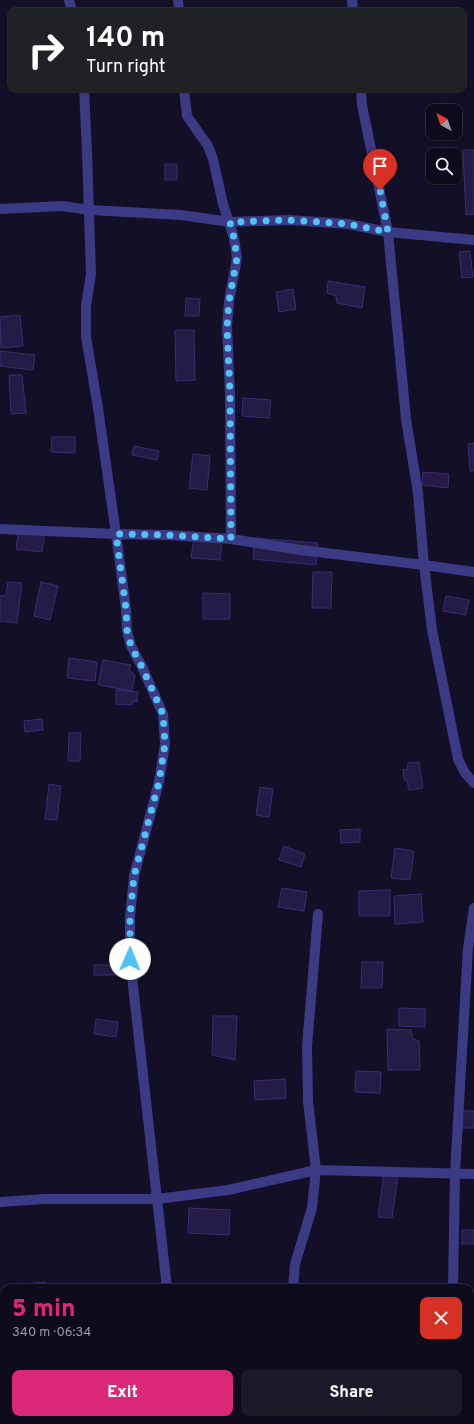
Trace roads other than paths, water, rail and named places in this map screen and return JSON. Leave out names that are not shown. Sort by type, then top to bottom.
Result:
[{"type":"street","points":[[84,92],[90,210],[91,274],[86,306],[86,337],[116,534],[126,609],[127,630],[131,646],[163,714],[165,744],[159,782],[134,876],[130,917],[130,959],[167,1284]]},
{"type":"street","points":[[184,92],[187,116],[208,146],[213,159],[234,238],[237,258],[229,301],[227,327],[230,392],[231,539]]},
{"type":"street","points":[[360,92],[388,232],[406,419],[418,493],[424,565],[432,630],[458,759],[465,773],[474,783]]},
{"type":"street","points":[[0,209],[62,206],[90,210],[181,216],[230,222],[289,220],[348,224],[388,232],[474,240]]},
{"type":"street","points":[[0,528],[231,539],[301,550],[474,572]]},
{"type":"street","points":[[453,1284],[455,1173],[468,948],[474,908]]},
{"type":"street","points":[[292,1284],[295,1264],[312,1208],[316,1170],[308,1101],[307,1046],[318,914]]},
{"type":"street","points":[[0,1202],[157,1199],[228,1190],[316,1170],[474,1174]]}]
